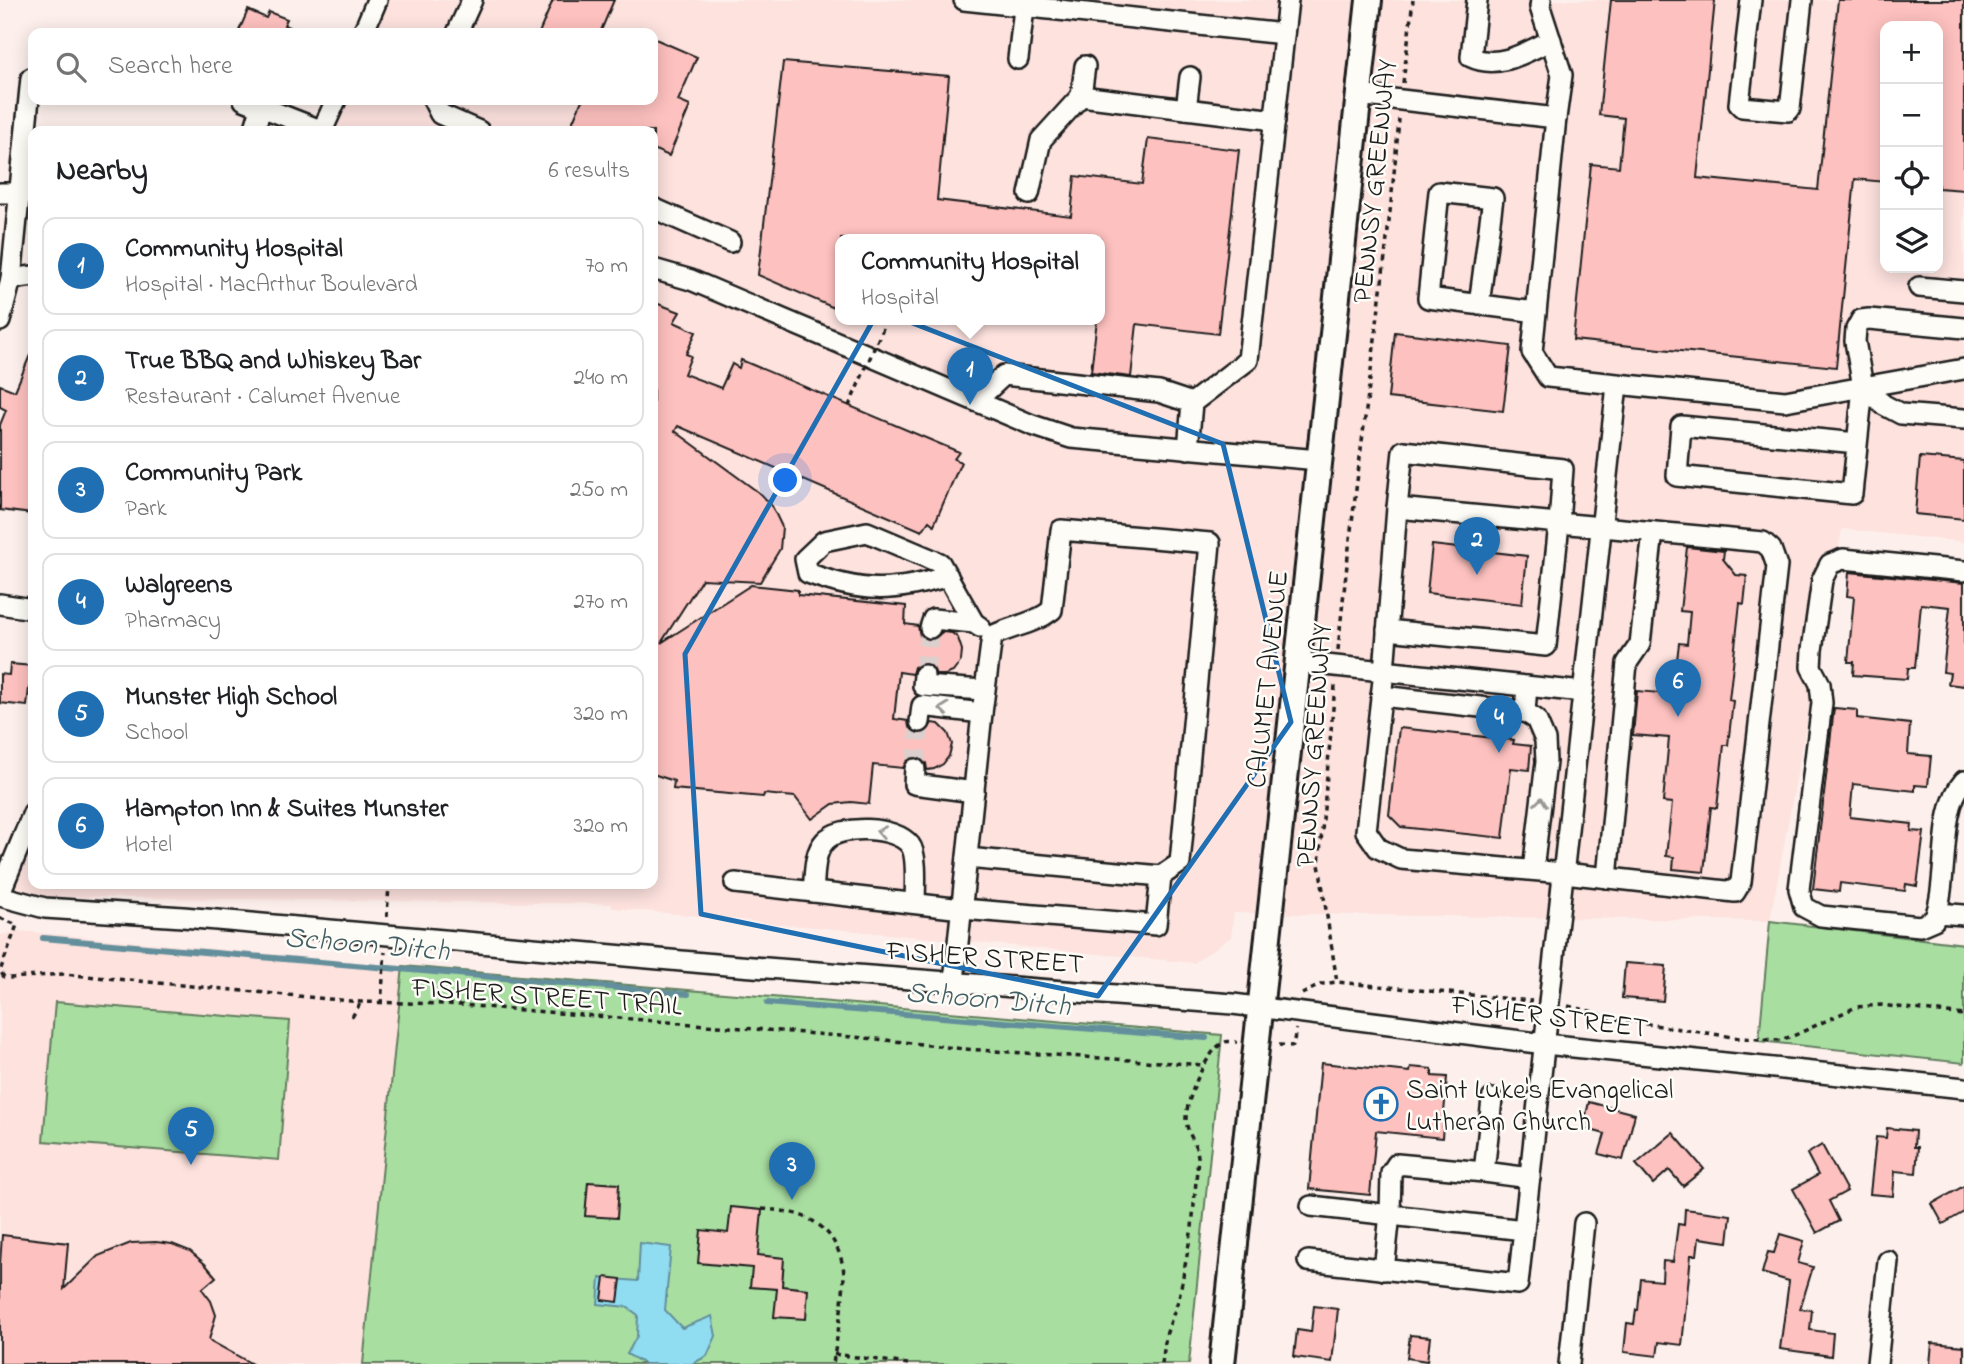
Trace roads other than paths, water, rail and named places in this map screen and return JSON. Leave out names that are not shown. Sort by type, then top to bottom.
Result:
[{"type":"main road","name":"CALUMET AVENUE","points":[[1222,1364],[1263,1007],[1297,662],[1369,0]]},
{"type":"street","points":[[365,28],[377,0]]},
{"type":"street","points":[[459,28],[472,0]]},
{"type":"street","points":[[964,0],[1025,3],[1284,34]]},
{"type":"street","points":[[1188,449],[1192,403],[1248,360],[1288,0]]},
{"type":"street","points":[[1477,0],[1471,57],[1496,62],[1522,55],[1551,40]]},
{"type":"street","points":[[1541,0],[1562,75],[1532,352],[1548,377],[1785,401],[1964,369]]},
{"type":"street","points":[[1751,0],[1740,104],[1742,107],[1788,111],[1802,0]]},
{"type":"street","points":[[1018,59],[1025,3]]},
{"type":"street","points":[[1029,194],[1041,140],[1081,96],[1085,66]]},
{"type":"street","points":[[1186,109],[1190,77]]},
{"type":"street","points":[[1358,95],[1556,118]]},
{"type":"street","points":[[1081,96],[1275,120]]},
{"type":"street","points":[[30,126],[31,105]]},
{"type":"street","points":[[253,105],[254,126]]},
{"type":"street","points":[[256,105],[310,126]]},
{"type":"street","points":[[325,126],[333,105]]},
{"type":"street","points":[[436,105],[440,114],[468,126]]},
{"type":"street","points":[[0,321],[11,279],[27,193],[28,173]]},
{"type":"street","points":[[1479,305],[1493,198],[1439,192],[1428,298],[1479,305],[1536,312]]},
{"type":"street","points":[[0,193],[27,193]]},
{"type":"street","points":[[658,210],[730,242]]},
{"type":"street","points":[[658,270],[691,280],[1032,425],[1071,438],[1319,460]]},
{"type":"street","points":[[11,279],[28,277]]},
{"type":"street","points":[[1919,287],[1964,291]]},
{"type":"street","points":[[1857,443],[1681,426],[1677,476],[1852,494],[1863,387],[1855,341],[1861,320],[1964,328]]},
{"type":"street","points":[[976,401],[1004,375],[1159,392],[1192,403]]},
{"type":"street","points":[[1308,1261],[1518,1284],[1617,385]]},
{"type":"street","points":[[1863,387],[1884,405],[1901,414],[1964,419]]},
{"type":"street","points":[[1387,630],[1546,646],[1559,524],[1563,469],[1403,451],[1397,508],[1387,630],[1384,671],[1366,831],[1378,848],[1401,859],[1607,877],[1735,892],[1741,882],[1777,566],[1771,549],[1763,542],[1601,528],[1559,524],[1397,508]]},
{"type":"street","points":[[967,858],[1161,876],[1180,863],[1210,543],[1061,530],[1052,610],[1039,620],[1011,627],[992,636]]},
{"type":"street","points":[[948,576],[891,590],[838,584],[807,573],[805,559],[824,541],[867,532],[940,562],[948,576],[974,623],[992,636]]},
{"type":"street","points":[[1607,877],[1627,663],[1640,644],[1653,532]]},
{"type":"street","points":[[1964,571],[1843,559],[1830,564],[1822,580],[1811,667],[1820,684],[1822,703],[1800,890],[1804,906],[1821,916],[1920,926],[1934,920],[1941,902],[1950,809],[1955,790],[1964,781]]},
{"type":"street","points":[[0,604],[28,608]]},
{"type":"street","points":[[930,628],[933,619],[974,623]]},
{"type":"street","points":[[954,981],[992,636]]},
{"type":"street","points":[[1297,662],[1583,692]]},
{"type":"street","points":[[924,675],[923,685],[984,690]]},
{"type":"street","points":[[1525,712],[1527,686]]},
{"type":"street","points":[[1381,696],[1525,712],[1536,719],[1545,740],[1546,762],[1532,870]]},
{"type":"street","points":[[920,722],[922,706],[982,713]]},
{"type":"street","points":[[915,769],[914,784],[974,792]]},
{"type":"street","points":[[0,895],[28,825]]},
{"type":"street","points":[[813,892],[817,853],[826,839],[844,830],[881,830],[902,838],[912,846],[915,858],[915,904]]},
{"type":"street","points":[[735,883],[962,909],[1156,925],[1161,876]]},
{"type":"street","name":"FISHER STREET","points":[[0,895],[45,908],[183,917],[726,965],[1263,1007],[1545,1044],[1964,1087]]},
{"type":"street","points":[[1937,912],[1964,915]]},
{"type":"street","points":[[1485,1172],[1492,1099]]},
{"type":"street","points":[[1384,1270],[1391,1173],[1396,1164],[1530,1178]]},
{"type":"street","points":[[1311,1206],[1524,1230]]},
{"type":"street","points":[[1569,1364],[1584,1223]]},
{"type":"street","points":[[1877,1364],[1888,1261]]},
{"type":"water","points":[[640,1243],[671,1247],[665,1310],[682,1328],[712,1316],[716,1336],[707,1356],[692,1364],[645,1364],[627,1354],[637,1336],[638,1315],[627,1307],[598,1304],[600,1278],[638,1281]]},
{"type":"waterway","name":"Schoon Ditch","points":[[43,938],[688,994]]},
{"type":"waterway","name":"Schoon Ditch","points":[[767,1003],[1206,1038]]},
{"type":"tunnel","points":[[924,675],[930,628]]},
{"type":"tunnel","points":[[915,769],[920,722]]},
{"type":"place","name":"Community Hospital","points":[[970,405]]},
{"type":"place","name":"True BBQ and Whiskey Bar","points":[[1477,575]]},
{"type":"place","name":"Hampton Inn & Suites Munster","points":[[1678,717]]},
{"type":"place","name":"Walgreens","points":[[1499,753]]},
{"type":"place","name":"Saint Luke's Evangelical Lutheran Church","points":[[1381,1104]]},
{"type":"place","name":"Munster High School","points":[[191,1165]]},
{"type":"place","name":"Community Park","points":[[792,1200]]}]
